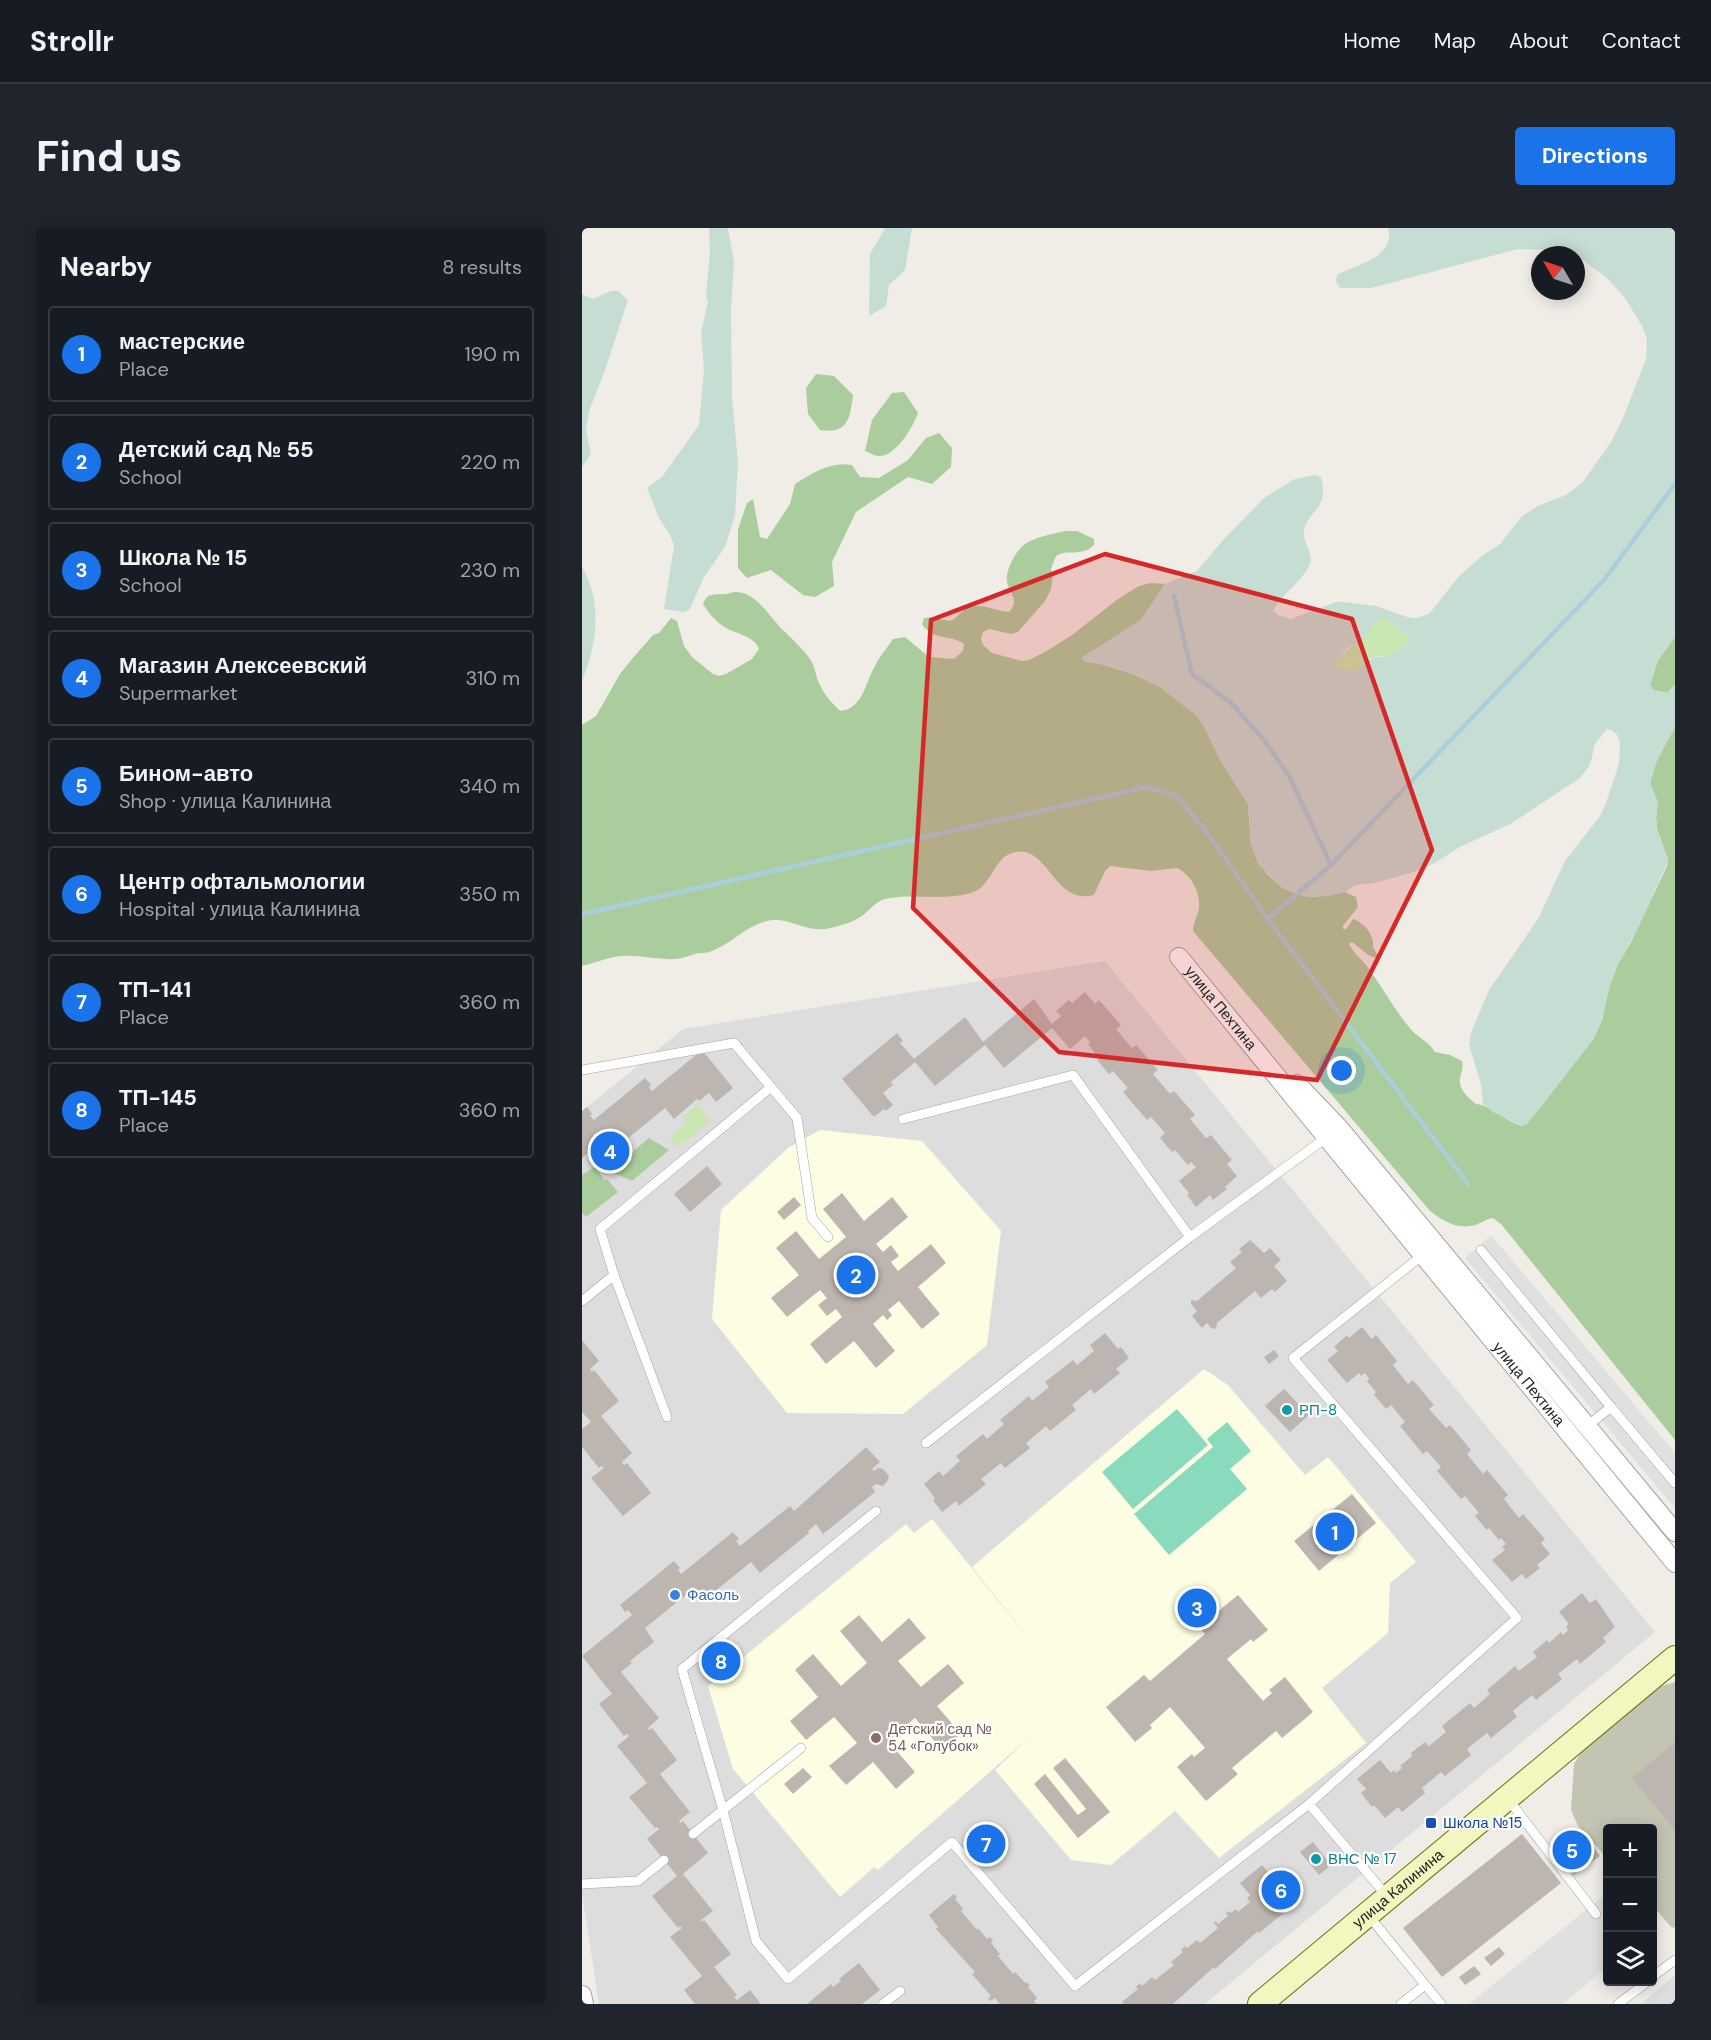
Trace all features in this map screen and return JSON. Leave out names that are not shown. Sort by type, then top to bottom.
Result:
[{"type":"street","name":"улица Пехтина","points":[[1333,1133],[1179,957],[1333,1133],[1429,1250],[1675,1563]]},
{"type":"street","name":"улица Пехтина","points":[[1429,1250],[1586,1427],[1675,1532]]},
{"type":"street","name":"улица Калинина","points":[[1260,2004],[1675,1658]]},
{"type":"street","points":[[582,1995],[584,2004]]},
{"type":"lane","points":[[582,1070],[734,1043],[797,1119],[812,1218],[828,1237]]},
{"type":"lane","points":[[903,1119],[1073,1075],[1190,1237]]},
{"type":"lane","points":[[668,1417],[614,1275],[600,1229],[771,1087]]},
{"type":"lane","points":[[926,1443],[1190,1237],[1333,1133]]},
{"type":"lane","points":[[876,1511],[682,1669],[723,1810],[756,1941],[788,1979],[952,1842],[1075,1986],[1309,1804],[1517,1618],[1293,1358],[1429,1250]]},
{"type":"lane","points":[[1481,1250],[1675,1483]]},
{"type":"lane","points":[[582,1300],[614,1275]]},
{"type":"lane","points":[[1586,1427],[1611,1407]]},
{"type":"lane","points":[[693,1834],[801,1748]]},
{"type":"lane","points":[[1508,1799],[1596,1914]]},
{"type":"lane","points":[[1309,1804],[1388,1897]]},
{"type":"lane","points":[[582,1884],[638,1881],[664,1860]]},
{"type":"lane","points":[[1368,1915],[1441,2004]]},
{"type":"lane","points":[[1657,1974],[1675,1960]]},
{"type":"lane","points":[[1401,2004],[1425,1985]]},
{"type":"lane","points":[[1618,2004],[1642,1986]]},
{"type":"lane","points":[[883,2004],[900,1991]]},
{"type":"highlighted area","points":[[1105,554],[1352,619],[1432,850],[1317,1080],[1059,1052],[913,908],[931,620]]},
{"type":"shaded area","points":[[709,228],[728,228],[734,262],[731,310],[732,397],[738,462],[735,516],[725,547],[704,577],[690,609],[684,612],[664,609],[674,546],[647,488],[662,477],[699,425],[704,370],[701,333],[708,302],[706,296],[710,252]]},
{"type":"shaded area","points":[[885,228],[912,228],[905,270],[889,285],[886,306],[869,316],[870,254]]},
{"type":"shaded area","points":[[1388,228],[1675,228],[1675,637],[1658,660],[1650,684],[1653,690],[1667,693],[1675,685],[1675,727],[1657,760],[1651,779],[1658,803],[1657,829],[1668,861],[1637,930],[1618,964],[1609,988],[1602,1020],[1594,1038],[1527,1124],[1521,1126],[1493,1112],[1483,1104],[1481,1084],[1469,1045],[1471,1033],[1489,990],[1538,919],[1565,861],[1600,816],[1619,764],[1618,736],[1607,729],[1594,745],[1588,768],[1580,778],[1512,823],[1460,847],[1417,871],[1375,883],[1356,885],[1345,892],[1333,895],[1308,897],[1284,889],[1258,864],[1251,844],[1248,804],[1220,760],[1204,726],[1196,715],[1160,687],[1133,674],[1110,666],[1086,662],[1081,658],[1141,620],[1165,584],[1197,571],[1264,498],[1295,479],[1315,475],[1321,477],[1323,497],[1309,518],[1304,532],[1311,559],[1308,568],[1273,611],[1291,619],[1336,602],[1376,606],[1410,618],[1429,614],[1460,575],[1500,544],[1522,516],[1540,505],[1566,495],[1582,483],[1611,442],[1624,416],[1646,359],[1647,339],[1625,298],[1608,279],[1585,262],[1585,246],[1531,246],[1531,249],[1518,249],[1371,288],[1340,288],[1336,282],[1337,275],[1373,259],[1386,246],[1389,238]],"holes":[[[1384,617],[1408,638],[1407,644],[1390,656],[1373,657],[1356,672],[1333,667],[1346,649],[1362,640],[1374,624]]]},
{"type":"shaded area","points":[[611,291],[618,291],[628,300],[589,411],[586,430],[591,454],[582,467],[582,294],[593,299]]},
{"type":"shaded area","points":[[582,567],[593,595],[596,624],[591,653],[582,681]]},
{"type":"shaded area","points":[[1105,961],[1655,1632],[1205,2004],[599,2004],[582,1894],[582,1111],[683,1029]]},
{"type":"shaded area","points":[[820,1130],[922,1141],[1001,1231],[987,1345],[903,1414],[787,1413],[712,1319],[721,1210],[788,1148]]},
{"type":"shaded area","points":[[616,1143],[632,1159],[605,1180],[592,1164]]},
{"type":"shaded area","points":[[1491,1235],[1675,1453],[1675,1508],[1465,1258]]},
{"type":"shaded area","points":[[1204,1369],[1228,1385],[1305,1475],[1328,1457],[1416,1562],[1390,1583],[1388,1633],[1322,1688],[1366,1743],[1219,1858],[1175,1811],[1111,1865],[1071,1860],[995,1770],[1033,1734],[878,1870],[874,1867],[840,1897],[733,1769],[708,1686],[906,1524],[914,1533],[932,1519],[1043,1656],[972,1567]]},
{"type":"shaded area","points":[[1675,1682],[1675,1927],[1672,1928],[1657,1911],[1657,1824],[1603,1824],[1603,1854],[1578,1826],[1571,1810],[1574,1764],[1584,1747],[1662,1686]]},
{"type":"shaded area","points":[[1603,1896],[1603,1970],[1563,2004],[1469,2004]]},
{"type":"shaded area","points":[[1675,1975],[1675,2004],[1641,2004]]},
{"type":"green space","points":[[816,374],[834,376],[853,395],[849,418],[837,430],[820,430],[808,414],[806,388]]},
{"type":"green space","points":[[904,392],[918,413],[908,433],[897,447],[884,455],[876,456],[865,451],[872,420],[892,393]]},
{"type":"green space","points":[[939,433],[952,448],[951,467],[932,484],[908,477],[856,512],[832,562],[834,586],[815,597],[803,595],[771,570],[747,578],[738,568],[738,529],[747,503],[753,499],[760,537],[767,539],[790,504],[795,484],[822,469],[845,464],[852,465],[860,477],[879,478],[908,460],[926,438]]},
{"type":"green space","points":[[1065,531],[1077,531],[1094,539],[1094,545],[1084,551],[1056,556],[1051,569],[1053,575],[1051,589],[1045,601],[1018,632],[1011,634],[990,629],[983,632],[981,639],[983,645],[992,653],[1022,661],[1029,660],[1072,635],[1118,599],[1139,586],[1151,583],[1165,584],[1141,620],[1082,658],[1133,674],[1160,687],[1196,715],[1204,726],[1220,760],[1248,804],[1251,844],[1267,874],[1284,889],[1308,897],[1345,892],[1356,897],[1358,907],[1343,929],[1346,929],[1353,919],[1361,923],[1368,930],[1378,956],[1375,958],[1368,955],[1352,942],[1349,944],[1353,951],[1367,966],[1412,1031],[1435,1052],[1450,1055],[1462,1061],[1460,1084],[1468,1096],[1476,1104],[1521,1126],[1539,1109],[1594,1038],[1602,1020],[1609,988],[1618,964],[1667,866],[1668,860],[1657,829],[1658,803],[1651,779],[1657,760],[1675,727],[1675,1440],[1501,1224],[1493,1218],[1475,1225],[1457,1225],[1445,1221],[1430,1211],[1193,931],[1199,906],[1198,893],[1192,881],[1177,868],[1151,871],[1110,866],[1105,871],[1094,895],[1081,896],[1060,885],[1036,858],[1027,853],[1016,852],[1002,859],[984,884],[971,893],[885,899],[855,920],[822,929],[807,928],[779,920],[763,922],[712,951],[679,959],[622,956],[582,966],[582,725],[596,716],[620,674],[653,635],[659,633],[671,618],[677,621],[684,646],[692,657],[713,674],[719,676],[752,659],[759,649],[753,641],[720,623],[703,604],[712,595],[735,592],[750,596],[807,655],[813,664],[822,689],[840,711],[854,706],[859,700],[877,663],[893,639],[905,637],[929,657],[954,659],[963,651],[964,644],[931,633],[922,624],[924,618],[950,621],[972,606],[1009,612],[1014,601],[1007,577],[1009,567],[1018,551],[1034,539]]},
{"type":"green space","points":[[1384,617],[1407,635],[1407,644],[1390,656],[1370,658],[1356,672],[1333,667],[1343,654]]},
{"type":"green space","points":[[1675,637],[1675,685],[1667,693],[1653,690],[1650,684],[1658,660]]},
{"type":"green space","points":[[698,1104],[711,1120],[678,1148],[669,1138],[686,1123],[683,1117]]},
{"type":"green space","points":[[649,1138],[669,1150],[632,1181],[614,1173],[625,1158]]},
{"type":"green space","points":[[596,1166],[618,1192],[586,1217],[582,1213],[582,1175]]},
{"type":"green space","points":[[1177,1409],[1208,1445],[1133,1509],[1102,1472]]},
{"type":"green space","points":[[1227,1422],[1251,1451],[1230,1469],[1247,1489],[1169,1555],[1134,1514],[1213,1447],[1207,1439]]},
{"type":"building","points":[[1085,992],[1095,1004],[1099,1000],[1121,1025],[1116,1029],[1132,1048],[1136,1045],[1158,1070],[1153,1074],[1170,1094],[1174,1091],[1195,1115],[1190,1119],[1206,1138],[1211,1135],[1232,1160],[1227,1164],[1237,1176],[1225,1187],[1227,1189],[1213,1200],[1210,1195],[1196,1207],[1187,1195],[1189,1193],[1179,1181],[1196,1167],[1191,1162],[1188,1165],[1160,1138],[1165,1133],[1151,1117],[1147,1120],[1123,1092],[1128,1088],[1113,1071],[1109,1074],[1097,1060],[1099,1059],[1085,1036],[1070,1049],[1052,1028],[1004,1068],[985,1045],[935,1086],[915,1062],[891,1082],[893,1085],[883,1093],[893,1105],[874,1117],[842,1079],[897,1033],[903,1041],[900,1043],[914,1059],[965,1017],[983,1042],[1034,999],[1052,1024],[1061,1016],[1056,1011],[1069,1000],[1072,1003]]},
{"type":"building","points":[[702,1050],[733,1088],[716,1102],[709,1093],[699,1101],[697,1099],[674,1119],[665,1108],[616,1148],[607,1137],[582,1158],[582,1111],[587,1107],[594,1120],[645,1078],[651,1085],[649,1087],[652,1091]]},
{"type":"building","points":[[707,1166],[722,1184],[690,1212],[674,1194]]},
{"type":"building","points":[[842,1193],[864,1221],[892,1197],[908,1217],[876,1244],[883,1252],[891,1245],[899,1256],[891,1262],[898,1271],[931,1244],[946,1263],[918,1287],[940,1314],[922,1329],[899,1301],[888,1310],[892,1315],[887,1320],[883,1315],[873,1324],[895,1351],[876,1368],[854,1341],[826,1364],[810,1344],[842,1317],[836,1309],[827,1316],[818,1305],[827,1298],[820,1290],[787,1317],[771,1298],[799,1275],[776,1248],[796,1231],[819,1259],[846,1237],[823,1209]]},
{"type":"building","points":[[794,1197],[801,1205],[784,1220],[777,1212]]},
{"type":"building","points":[[1250,1240],[1264,1253],[1270,1248],[1281,1260],[1274,1266],[1287,1281],[1275,1292],[1272,1289],[1261,1298],[1255,1291],[1217,1323],[1216,1329],[1211,1328],[1207,1323],[1202,1328],[1192,1316],[1197,1311],[1191,1304],[1191,1300],[1197,1301],[1236,1268],[1230,1262],[1242,1252],[1239,1249]]},
{"type":"building","points":[[1362,1327],[1372,1339],[1376,1335],[1397,1361],[1393,1365],[1408,1384],[1413,1380],[1434,1405],[1429,1409],[1446,1428],[1450,1425],[1471,1450],[1467,1454],[1483,1474],[1487,1470],[1508,1495],[1504,1499],[1519,1518],[1523,1514],[1545,1539],[1541,1543],[1550,1554],[1537,1565],[1540,1568],[1526,1579],[1522,1574],[1512,1582],[1492,1560],[1505,1550],[1502,1547],[1506,1544],[1501,1538],[1499,1540],[1489,1528],[1487,1530],[1475,1516],[1479,1513],[1465,1496],[1461,1499],[1437,1471],[1441,1467],[1427,1451],[1423,1454],[1400,1426],[1405,1422],[1391,1405],[1386,1409],[1374,1395],[1376,1392],[1367,1381],[1369,1379],[1365,1373],[1361,1376],[1359,1373],[1347,1383],[1327,1360],[1338,1351],[1334,1347],[1347,1335],[1349,1338]]},
{"type":"building","points":[[1105,1333],[1118,1349],[1121,1347],[1129,1358],[1116,1369],[1120,1373],[1094,1394],[1091,1389],[1072,1405],[1076,1410],[1050,1431],[1046,1426],[1026,1443],[1030,1448],[1005,1468],[1001,1463],[981,1479],[986,1484],[959,1506],[956,1501],[942,1512],[924,1484],[939,1471],[943,1476],[960,1461],[956,1456],[983,1434],[987,1439],[1004,1424],[1000,1420],[1029,1396],[1032,1401],[1049,1387],[1045,1382],[1073,1360],[1077,1365],[1094,1351],[1090,1345]]},
{"type":"building","points":[[582,1340],[599,1361],[590,1369],[592,1372],[594,1370],[619,1401],[601,1416],[632,1453],[622,1462],[624,1465],[627,1463],[651,1493],[623,1516],[591,1478],[604,1468],[602,1466],[599,1468],[582,1447],[582,1429],[591,1422],[582,1412]]},
{"type":"building","points":[[1274,1350],[1279,1356],[1269,1364],[1264,1357]]},
{"type":"building","name":"РП-8","points":[[1284,1389],[1309,1415],[1290,1432],[1265,1406]]},
{"type":"building","points":[[866,1447],[880,1462],[872,1469],[874,1471],[878,1468],[883,1469],[889,1476],[883,1486],[876,1484],[872,1487],[875,1492],[823,1534],[816,1524],[808,1531],[809,1533],[760,1573],[751,1562],[703,1601],[692,1590],[645,1628],[654,1642],[630,1661],[632,1663],[621,1672],[659,1718],[648,1728],[649,1730],[652,1728],[677,1760],[660,1774],[690,1812],[679,1821],[680,1823],[683,1821],[708,1853],[683,1874],[713,1911],[701,1920],[702,1922],[704,1920],[731,1954],[714,1967],[737,1995],[734,1997],[737,2000],[750,1990],[761,2004],[695,2004],[684,1990],[702,1976],[670,1937],[682,1928],[680,1926],[678,1928],[652,1896],[677,1876],[647,1839],[659,1829],[655,1828],[629,1797],[647,1783],[617,1746],[629,1736],[627,1734],[624,1736],[599,1704],[612,1694],[582,1656],[632,1615],[628,1610],[625,1612],[620,1605],[674,1561],[680,1568],[678,1570],[681,1574],[733,1532],[739,1539],[736,1541],[740,1546],[790,1506],[794,1511]]},
{"type":"building","points":[[1352,1494],[1376,1523],[1319,1571],[1294,1541]]},
{"type":"building","points":[[1582,1593],[1590,1603],[1596,1599],[1615,1627],[1603,1638],[1606,1642],[1580,1664],[1577,1659],[1558,1674],[1562,1679],[1536,1700],[1532,1695],[1513,1711],[1517,1717],[1491,1738],[1487,1733],[1467,1749],[1471,1755],[1445,1776],[1441,1772],[1422,1788],[1425,1793],[1402,1812],[1398,1807],[1385,1818],[1374,1805],[1372,1807],[1361,1793],[1366,1789],[1357,1779],[1380,1760],[1391,1773],[1394,1770],[1396,1773],[1402,1768],[1400,1766],[1412,1756],[1411,1753],[1425,1742],[1429,1746],[1446,1732],[1442,1726],[1470,1703],[1474,1708],[1490,1694],[1487,1690],[1515,1666],[1519,1671],[1537,1657],[1533,1652],[1547,1640],[1549,1643],[1561,1632],[1563,1635],[1568,1630],[1566,1627],[1569,1624],[1559,1612]]},
{"type":"building","points":[[1238,1595],[1268,1630],[1253,1642],[1251,1639],[1227,1659],[1263,1701],[1272,1693],[1269,1690],[1285,1677],[1313,1712],[1282,1738],[1276,1731],[1232,1768],[1238,1774],[1206,1801],[1177,1767],[1192,1754],[1194,1757],[1205,1748],[1170,1707],[1150,1725],[1152,1728],[1135,1742],[1106,1707],[1144,1675],[1150,1681],[1205,1634],[1199,1627]]},
{"type":"building","points":[[859,1615],[882,1642],[909,1618],[926,1638],[898,1661],[921,1687],[948,1664],[964,1683],[937,1706],[961,1734],[942,1750],[915,1718],[888,1741],[915,1772],[896,1789],[873,1762],[846,1785],[829,1766],[857,1743],[834,1717],[806,1740],[790,1721],[818,1697],[795,1670],[813,1654],[841,1686],[867,1663],[840,1631]]},
{"type":"building","points":[[725,1646],[737,1658],[717,1676],[706,1663]]},
{"type":"building","points":[[1675,1742],[1675,1830],[1632,1778]]},
{"type":"building","points":[[1065,1758],[1110,1812],[1078,1838],[1034,1784],[1045,1774],[1078,1815],[1086,1809],[1053,1768]]},
{"type":"building","points":[[803,1768],[812,1777],[793,1794],[784,1784]]},
{"type":"building","points":[[983,1829],[1000,1849],[989,1858],[972,1839]]},
{"type":"building","points":[[1522,1834],[1561,1883],[1442,1977],[1403,1928]]},
{"type":"building","points":[[1586,1836],[1600,1856],[1574,1875],[1560,1856],[1567,1851],[1565,1848],[1573,1842],[1575,1845]]},
{"type":"building","name":"ВНС № 17","points":[[1313,1842],[1331,1865],[1319,1875],[1300,1852]]},
{"type":"building","points":[[1262,1865],[1271,1875],[1276,1871],[1287,1885],[1284,1887],[1294,1899],[1284,1908],[1286,1911],[1259,1933],[1258,1931],[1215,1969],[1214,1967],[1173,2004],[1124,2004],[1122,2002],[1138,1989],[1136,1987],[1140,1983],[1142,1986],[1152,1977],[1155,1980],[1174,1965],[1171,1962],[1183,1952],[1181,1950],[1185,1946],[1187,1948],[1197,1940],[1200,1943],[1218,1928],[1214,1923],[1216,1921],[1218,1924],[1228,1916],[1226,1913],[1229,1911],[1231,1913],[1236,1909],[1238,1912],[1250,1902],[1247,1898],[1250,1895],[1240,1883]]},
{"type":"building","points":[[954,1894],[963,1909],[961,1911],[977,1930],[978,1928],[987,1939],[990,1937],[993,1941],[991,1943],[1000,1954],[998,1956],[1013,1974],[1015,1972],[1025,1983],[1027,1982],[1030,1986],[1028,1987],[1037,1998],[1034,2001],[1037,2004],[1000,2004],[995,1998],[991,2001],[988,1998],[991,1996],[972,1974],[975,1972],[936,1929],[938,1927],[929,1915]]},
{"type":"building","points":[[1499,1947],[1505,1954],[1491,1966],[1484,1958]]},
{"type":"building","points":[[859,1963],[880,1990],[862,2004],[807,2004],[831,1984],[833,1987],[841,1981],[839,1979]]},
{"type":"building","points":[[1474,1966],[1481,1974],[1465,1985],[1459,1977]]},
{"type":"waterway","points":[[1331,865],[1604,580],[1675,484]]},
{"type":"waterway","points":[[1174,596],[1192,674],[1231,703],[1264,740],[1289,776],[1331,865],[1268,919]]},
{"type":"waterway","points":[[582,914],[1147,787],[1177,796],[1208,834],[1268,919],[1468,1184]]},
{"type":"place","name":"Магазин Алексеевский","points":[[610,1151]]},
{"type":"place","name":"Детский сад № 55","points":[[856,1275]]},
{"type":"place","name":"РП-8","points":[[1287,1410]]},
{"type":"place","name":"мастерские","points":[[1335,1532]]},
{"type":"place","name":"Фасоль","points":[[675,1595]]},
{"type":"place","name":"Школа № 15","points":[[1197,1608]]},
{"type":"place","name":"ТП-145","points":[[721,1661]]},
{"type":"place","name":"Детский сад № 54 «Голубок»","points":[[876,1738]]},
{"type":"place","name":"Школа №15","points":[[1431,1823]]},
{"type":"place","name":"ТП-141","points":[[986,1844]]},
{"type":"place","name":"Бином-авто","points":[[1572,1850]]},
{"type":"place","name":"ВНС № 17","points":[[1316,1859]]},
{"type":"place","name":"Центр офтальмологии","points":[[1281,1890]]}]
